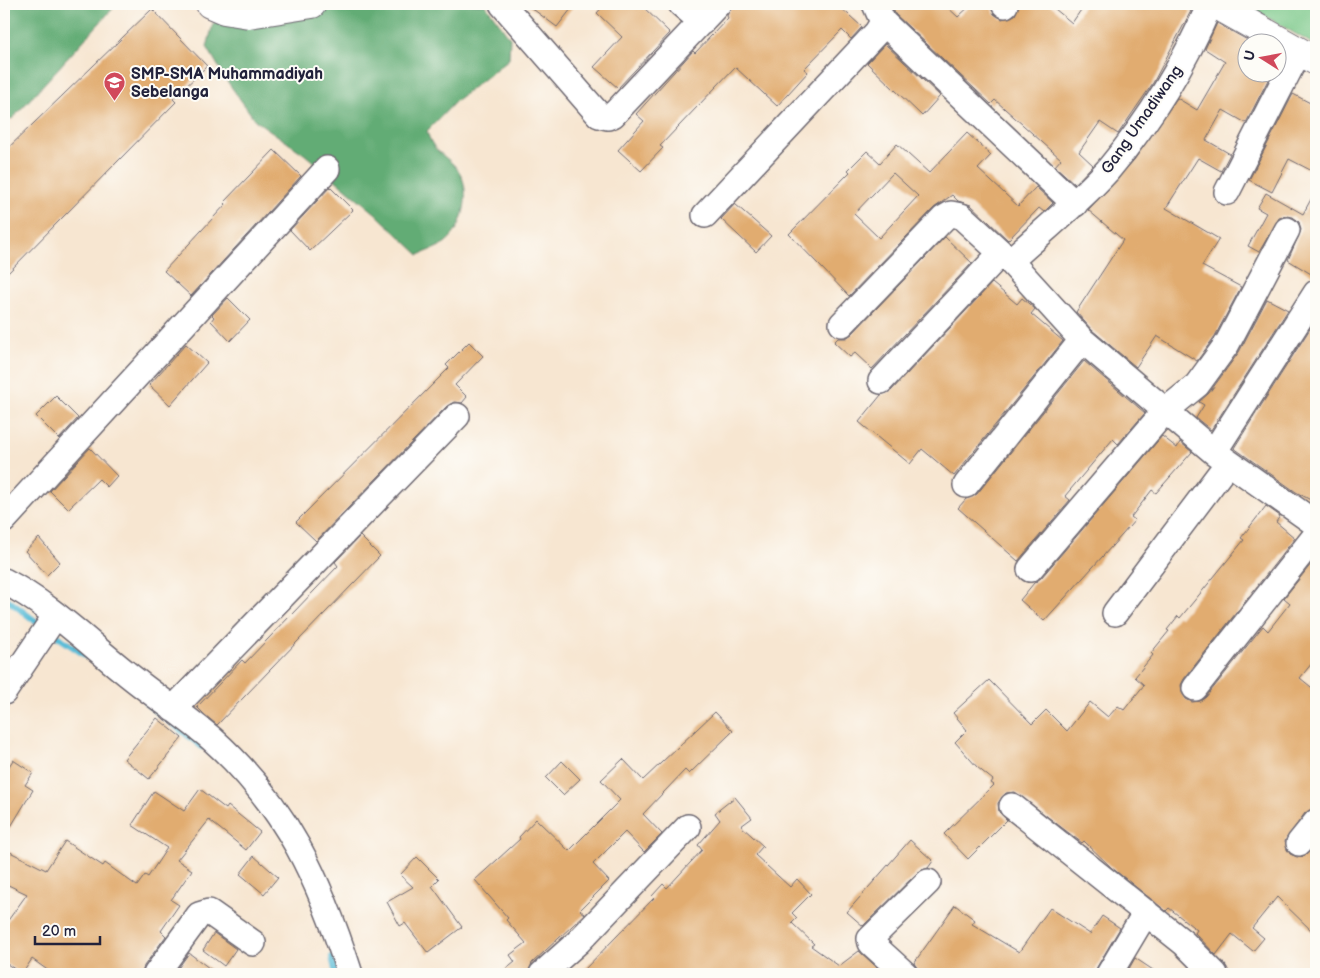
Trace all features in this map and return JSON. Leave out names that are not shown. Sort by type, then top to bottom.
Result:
[{"type":"street","points":[[210,4],[224,10],[249,14],[312,4]]},
{"type":"street","points":[[503,4],[599,115],[608,117],[613,116],[718,4]]},
{"type":"street","points":[[681,4],[702,22]]},
{"type":"street","name":"Gang Umadiwang","points":[[881,381],[1005,257],[1075,204],[1108,169],[1140,127],[1187,54],[1210,4]]},
{"type":"street","points":[[1215,4],[1307,56],[1227,192]]},
{"type":"street","points":[[879,13],[1075,204]]},
{"type":"street","points":[[705,215],[877,32],[879,13]]},
{"type":"street","points":[[4,520],[327,169]]},
{"type":"street","points":[[842,324],[948,215],[961,216],[1005,257],[1082,340],[1165,411],[1221,458],[1311,515]]},
{"type":"street","points":[[1030,569],[1165,411],[1198,385],[1227,344],[1287,230]]},
{"type":"street","points":[[1115,613],[1221,458],[1316,293]]},
{"type":"street","points":[[966,485],[1082,340]]},
{"type":"street","points":[[173,709],[457,416]]},
{"type":"street","points":[[1195,688],[1316,535]]},
{"type":"street","points":[[4,581],[48,626],[126,673],[212,739],[258,785],[272,803],[303,853],[332,917],[350,974]]},
{"type":"street","points":[[4,692],[48,626]]},
{"type":"street","points":[[1012,806],[1184,943],[1215,974]]},
{"type":"street","points":[[1299,843],[1316,822]]},
{"type":"street","points":[[542,974],[578,942],[688,827]]},
{"type":"street","points":[[905,974],[871,943],[870,939],[928,882]]},
{"type":"street","points":[[156,974],[198,915],[203,912],[209,912],[253,943]]},
{"type":"street","points":[[1108,974],[1146,912]]},
{"type":"green space","points":[[11,4],[117,4],[12,119],[4,117],[4,10]]},
{"type":"green space","points":[[241,4],[485,4],[510,38],[509,59],[457,100],[427,131],[433,145],[460,173],[465,190],[464,209],[458,227],[447,241],[419,255],[375,213],[304,154],[255,120],[227,81],[207,47],[213,24]]},
{"type":"green space","points":[[1245,4],[1316,4],[1316,46]]},
{"type":"building","points":[[526,4],[575,4],[557,27]]},
{"type":"building","points":[[605,4],[640,4],[670,33],[618,88],[594,67],[622,37],[597,13]]},
{"type":"building","points":[[732,4],[837,4],[862,27],[851,39],[842,30],[804,69],[808,72],[777,106],[735,67],[660,146],[663,148],[641,171],[618,150],[644,121],[636,114],[693,51],[695,53],[728,18],[727,16]]},
{"type":"building","points":[[897,4],[944,4],[958,17],[972,4],[990,4],[994,14],[1002,19],[1015,15],[1019,4],[1049,4],[1072,23],[1085,4],[1178,4],[1191,11],[1153,83],[1118,134],[1100,122],[1079,152],[1093,165],[1075,184],[1055,166],[1061,159],[995,100],[991,104],[895,14],[893,8]]},
{"type":"building","name":"SMP-SMA Muhammadiyah Sebelanga","points":[[152,9],[207,66],[173,99],[176,102],[4,277],[4,152]]},
{"type":"building","points":[[1217,23],[1238,35],[1238,82],[1267,82],[1246,123],[1223,110],[1206,140],[1230,154],[1221,171],[1198,158],[1166,208],[1219,239],[1202,266],[1241,287],[1215,336],[1197,361],[1157,336],[1136,367],[1092,330],[1076,312],[1123,240],[1088,210],[1134,160],[1177,98],[1197,110],[1225,62],[1205,49]]},
{"type":"building","points":[[885,44],[940,96],[922,116],[867,63]]},
{"type":"building","points":[[1293,94],[1316,106],[1316,173],[1289,159],[1272,192],[1249,180]]},
{"type":"building","points":[[967,133],[991,155],[978,169],[1018,206],[1036,187],[1053,203],[1044,212],[1039,208],[1008,240],[971,205],[958,201],[952,195],[934,208],[849,296],[789,234],[850,172],[848,170],[867,151],[880,163],[897,144],[929,173]],"holes":[[[893,173],[918,196],[879,238],[854,214]]]},
{"type":"building","points":[[274,150],[301,176],[191,296],[164,271],[226,204],[224,202]]},
{"type":"building","points":[[330,187],[353,210],[310,251],[290,230]]},
{"type":"building","points":[[1316,190],[1316,277],[1288,260],[1301,230],[1299,222],[1293,217],[1279,218],[1259,252],[1248,246],[1266,213],[1257,208],[1266,193],[1303,214]]},
{"type":"building","points":[[735,204],[771,236],[756,252],[721,219]]},
{"type":"building","points":[[945,237],[972,263],[872,369],[855,353],[850,357],[834,342],[838,338],[846,338],[852,334]]},
{"type":"building","points":[[992,283],[1017,304],[1022,298],[1035,309],[1031,314],[1063,341],[954,476],[922,449],[910,464],[859,422],[881,395],[891,391]]},
{"type":"building","points":[[228,298],[250,320],[230,341],[211,321],[214,317],[212,315]]},
{"type":"building","points":[[1267,299],[1288,310],[1211,430],[1196,418],[1204,405],[1199,402],[1209,393],[1239,352]]},
{"type":"building","points":[[1313,324],[1316,325],[1316,503],[1296,492],[1234,448]]},
{"type":"building","points":[[469,342],[483,356],[455,385],[467,397],[462,403],[454,402],[447,406],[316,541],[296,522],[449,368],[446,365]]},
{"type":"building","points":[[186,344],[207,363],[170,405],[149,385]]},
{"type":"building","points":[[1084,361],[1145,413],[1118,444],[1113,439],[1065,496],[1070,500],[1018,561],[958,508],[966,499],[977,494]]},
{"type":"building","points":[[56,396],[78,418],[59,439],[36,416]]},
{"type":"building","points":[[1162,436],[1177,448],[1180,442],[1192,452],[1156,493],[1152,490],[1131,517],[1135,520],[1044,621],[1020,600]]},
{"type":"building","points":[[90,448],[117,476],[107,487],[99,479],[68,509],[50,491]]},
{"type":"building","points":[[1266,506],[1280,516],[1276,522],[1295,538],[1181,685],[1182,693],[1186,699],[1192,702],[1200,701],[1206,697],[1263,626],[1268,631],[1290,603],[1284,598],[1316,558],[1316,658],[1300,678],[1316,691],[1316,808],[1305,813],[1285,841],[1290,854],[1297,857],[1305,856],[1316,845],[1316,935],[1277,897],[1252,928],[1264,938],[1253,951],[1232,934],[1216,955],[1195,933],[1197,930],[1169,908],[1166,911],[1112,868],[1084,841],[1082,843],[1015,792],[1006,793],[998,803],[999,812],[1007,820],[968,859],[944,834],[994,785],[991,783],[993,780],[977,767],[955,742],[967,730],[953,713],[989,680],[1032,724],[1046,710],[1067,731],[1090,702],[1108,717],[1118,706],[1124,710],[1144,685],[1135,677],[1153,655],[1151,653],[1169,631],[1167,630],[1178,616],[1180,618],[1244,540],[1241,538]]},
{"type":"building","points":[[360,536],[380,556],[217,725],[197,707],[242,660],[245,663],[338,566],[335,562]]},
{"type":"building","points":[[39,538],[60,562],[47,575],[25,551]]},
{"type":"building","points":[[715,712],[733,731],[689,774],[685,770],[643,814],[662,834],[644,852],[625,832],[593,864],[609,881],[580,910],[585,914],[532,963],[528,974],[500,974],[515,962],[510,955],[526,943],[506,920],[508,918],[475,880],[520,839],[519,837],[536,819],[569,851],[620,800],[601,780],[623,759],[643,780]]},
{"type":"building","points":[[157,718],[182,738],[149,779],[124,759]]},
{"type":"building","points":[[13,760],[33,773],[25,785],[33,790],[4,838],[4,774]]},
{"type":"building","points":[[562,761],[580,779],[563,795],[546,778]]},
{"type":"building","points":[[200,789],[226,809],[228,806],[260,832],[246,850],[209,820],[177,860],[192,870],[171,900],[179,905],[161,931],[166,936],[144,966],[142,974],[53,974],[32,959],[22,974],[4,962],[4,926],[27,894],[4,883],[4,849],[46,870],[65,841],[103,866],[105,863],[137,886],[145,875],[148,877],[167,848],[132,825],[154,791],[184,811]]},
{"type":"building","points":[[735,797],[752,818],[741,826],[763,846],[755,855],[790,887],[797,879],[811,894],[792,913],[797,918],[792,923],[814,944],[811,946],[839,966],[859,951],[884,974],[580,974],[654,898],[652,896],[663,884],[667,888],[702,850],[698,845],[720,820],[715,813]]},
{"type":"building","points":[[910,840],[933,861],[928,868],[918,872],[863,926],[847,912]]},
{"type":"building","points":[[254,856],[278,877],[264,894],[240,874]]},
{"type":"building","points":[[417,857],[439,879],[432,886],[462,927],[428,953],[405,923],[400,926],[387,902],[413,887],[400,875]]},
{"type":"building","points":[[955,905],[975,920],[972,924],[1019,952],[1050,908],[1090,934],[1102,916],[1120,928],[1097,967],[1095,974],[919,974],[914,963]]},
{"type":"building","points":[[214,933],[236,949],[224,966],[203,950]]},
{"type":"building","points":[[189,953],[217,974],[174,974]]},
{"type":"building","points":[[1135,958],[1159,974],[1126,974]]},
{"type":"waterway","points":[[4,597],[43,627]]},
{"type":"waterway","points":[[51,632],[86,656]]},
{"type":"waterway","points":[[147,704],[202,747]]},
{"type":"waterway","points":[[332,957],[336,974]]},
{"type":"place","name":"SMP-SMA Muhammadiyah Sebelanga","points":[[115,101]]}]
